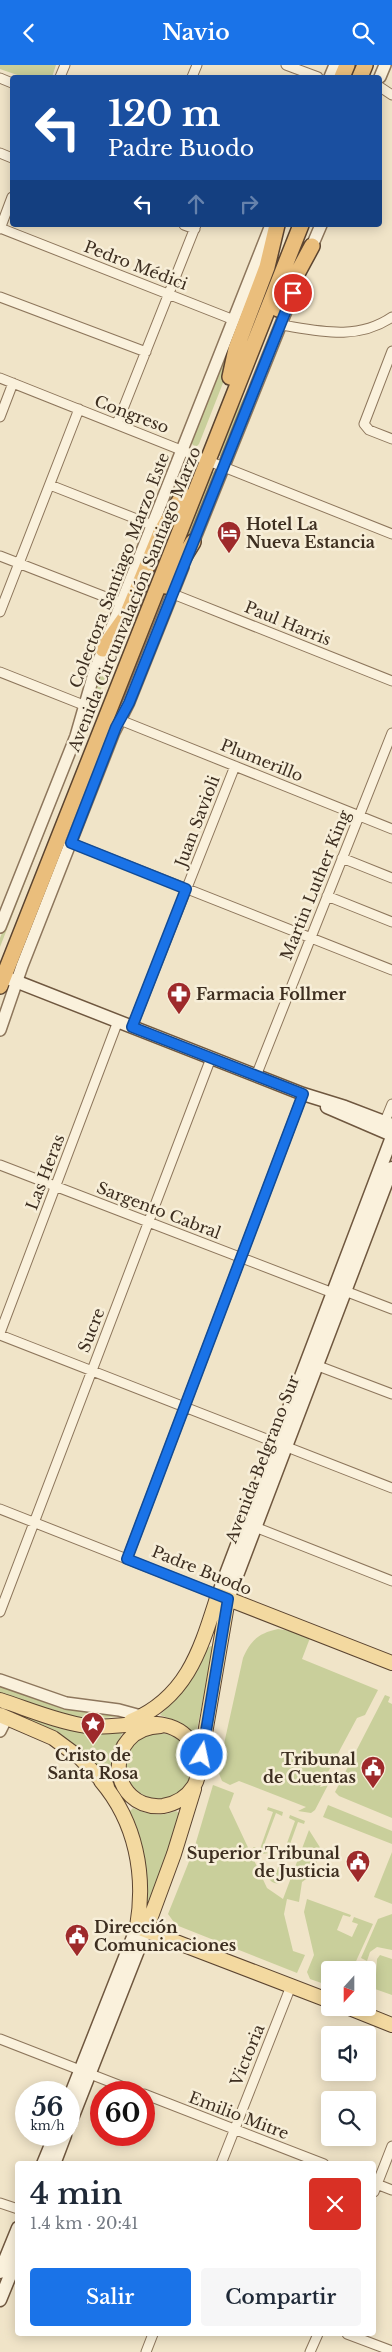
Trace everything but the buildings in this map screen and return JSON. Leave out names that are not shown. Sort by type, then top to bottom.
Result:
[{"type":"highway","points":[[230,377],[238,342],[267,267],[277,227]]},
{"type":"highway","name":"Avenida Circunvalación Santiago Marzo","points":[[5,979],[114,717],[230,377],[289,227]]},
{"type":"highway","name":"Avenida Circunvalación Santiago Marzo","points":[[0,959],[183,495],[220,429],[300,227]]},
{"type":"highway","points":[[220,429],[243,393],[282,299],[312,247]]},
{"type":"highway","points":[[103,649],[127,615],[161,532],[183,495]]},
{"type":"highway","points":[[114,717],[166,586],[194,542]]},
{"type":"main road","points":[[5,979],[303,1094],[342,1115],[388,1130]]},
{"type":"main road","name":"Avenida Belgrano Sur","points":[[339,1292],[388,1130]]},
{"type":"main road","name":"Avenida Belgrano Sur","points":[[130,1737],[142,1720],[176,1689],[192,1667],[223,1596],[339,1292],[392,1168]]},
{"type":"main road","name":"Avenida Belgrano Sur","points":[[142,1929],[174,1854],[198,1776],[221,1647],[223,1596]]},
{"type":"main road","name":"Padre Buodo","points":[[223,1596],[392,1663]]},
{"type":"main road","points":[[0,1700],[88,1726],[111,1726],[142,1720],[181,1732],[191,1741],[197,1753],[198,1776],[191,1790],[176,1802],[163,1806],[144,1803],[120,1794],[101,1781]]},
{"type":"main road","points":[[3,1716],[60,1743],[80,1759],[101,1781],[124,1815]]},
{"type":"main road","points":[[80,2089],[142,1929],[138,1862],[132,1836],[124,1815],[120,1794],[118,1768],[122,1748],[130,1737],[142,1729],[161,1726]]},
{"type":"main road","points":[[118,1768],[128,1792],[144,1803]]},
{"type":"main road","points":[[142,1929],[321,1998]]},
{"type":"main road","points":[[370,2016],[392,2025]]},
{"type":"main road","points":[[80,2081],[85,2072]]},
{"type":"main road","points":[[44,2161],[50,2146]]},
{"type":"main road","points":[[55,2161],[61,2146]]},
{"type":"main road","points":[[0,2272],[15,2235]]},
{"type":"main road","points":[[0,2300],[15,2263]]},
{"type":"street","points":[[286,65],[313,75]]},
{"type":"street","points":[[0,229],[10,202]]},
{"type":"street","points":[[117,424],[196,227]]},
{"type":"street","name":"Colectora Santiago Marzo Este","points":[[0,927],[76,736],[86,706],[91,680],[103,649],[271,227]]},
{"type":"street","points":[[0,1030],[5,979],[71,843],[114,717],[173,593],[320,227]]},
{"type":"street","name":"Pedro Médici","points":[[0,229],[234,320]]},
{"type":"street","points":[[0,297],[146,352]]},
{"type":"street","points":[[281,325],[345,333],[371,328],[392,317]]},
{"type":"street","points":[[392,351],[364,421],[365,426],[392,439]]},
{"type":"street","name":"Congreso","points":[[0,378],[183,449],[223,468],[392,534]]},
{"type":"street","points":[[0,417],[13,383]]},
{"type":"street","points":[[0,612],[79,409]]},
{"type":"street","points":[[50,485],[152,525]]},
{"type":"street","points":[[0,556],[121,603]]},
{"type":"street","name":"Paul Harris","points":[[173,593],[392,681]]},
{"type":"street","points":[[0,672],[86,706]]},
{"type":"street","name":"Plumerillo","points":[[114,717],[392,829]]},
{"type":"street","name":"Martin Luther King","points":[[256,1076],[359,816],[388,753],[392,733]]},
{"type":"street","name":"Juan Savioli","points":[[132,1027],[235,766]]},
{"type":"street","points":[[71,843],[392,970]]},
{"type":"street","points":[[342,858],[392,878]]},
{"type":"street","points":[[327,896],[392,922]]},
{"type":"street","name":"Las Heras","points":[[0,1334],[118,1021]]},
{"type":"street","name":"Sucre","points":[[0,1612],[211,1058]]},
{"type":"street","points":[[127,1559],[303,1094]]},
{"type":"street","points":[[388,1130],[392,1104]]},
{"type":"street","name":"Sargento Cabral","points":[[0,1165],[241,1257],[392,1309]]},
{"type":"street","points":[[0,1334],[392,1488]]},
{"type":"street","points":[[312,1364],[392,1394]]},
{"type":"street","name":"Padre Buodo","points":[[0,1509],[223,1596]]},
{"type":"street","points":[[250,1525],[392,1581]]},
{"type":"street","points":[[0,1680],[66,1703],[119,1709],[142,1720]]},
{"type":"street","points":[[0,1731],[3,1716]]},
{"type":"street","name":"Victoria","points":[[221,2161],[291,1986]]},
{"type":"street","points":[[1,2043],[108,2081]]},
{"type":"street","name":"Emilio Mitre","points":[[155,2099],[316,2161]]},
{"type":"street","points":[[376,2184],[392,2146]]},
{"type":"street","points":[[376,2186],[392,2190]]},
{"type":"street","points":[[0,2203],[15,2208]]},
{"type":"street","points":[[146,2352],[152,2336]]},
{"type":"street","points":[[310,2352],[317,2336]]},
{"type":"street","points":[[352,2336],[392,2351]]},
{"type":"green space","points":[[0,65],[56,65],[53,75],[17,75],[0,69]]},
{"type":"green space","points":[[266,254],[223,383],[199,444],[196,447],[192,444],[192,441]]},
{"type":"green space","points":[[287,294],[223,456],[217,456],[223,435],[249,388]]},
{"type":"green space","points":[[184,460],[188,460],[190,464],[123,618]]},
{"type":"green space","points":[[213,471],[216,474],[188,545],[172,571],[209,472]]},
{"type":"green space","points":[[126,625],[0,947],[0,938],[86,724],[95,685],[106,655]]},
{"type":"green space","points":[[278,1629],[291,1631],[310,1638],[302,1659],[378,1690],[365,1715],[357,1718],[320,1787],[328,1785],[315,1810],[311,1813],[298,1811],[306,1807],[239,1781],[230,1785],[222,1781],[218,1771],[243,1658],[249,1646],[256,1638]]},
{"type":"green space","points":[[214,1647],[196,1734],[179,1722],[160,1715],[189,1684],[207,1648]]},
{"type":"green space","points":[[0,1684],[121,1715],[106,1718],[75,1717],[0,1694]]},
{"type":"green space","points":[[385,1695],[390,1697],[388,1702],[392,1704],[392,1818],[339,1796],[335,1792]]},
{"type":"green space","points":[[0,1706],[84,1733],[123,1731],[112,1758],[110,1777],[60,1734],[0,1710]]},
{"type":"green space","points":[[159,1733],[172,1735],[182,1743],[190,1753],[192,1766],[190,1779],[182,1789],[172,1797],[159,1799],[146,1797],[136,1789],[128,1779],[126,1766],[128,1753],[136,1743],[146,1735]]},
{"type":"green space","points":[[213,1785],[234,1793],[229,1807],[267,1888],[283,1899],[309,1830],[321,1849],[313,1874],[302,1882],[299,1902],[287,1899],[284,1914],[293,1951],[305,1955],[297,1973],[176,1925],[168,1914],[194,1849]]},
{"type":"green space","points":[[328,1805],[392,1831],[392,1844],[323,1817]]},
{"type":"green space","points":[[268,1807],[283,1812],[282,1816],[276,1813],[262,1850],[268,1853],[261,1854],[253,1847],[260,1849],[273,1812],[267,1810]]},
{"type":"green space","points":[[133,1808],[154,1814],[176,1811],[179,1813],[169,1849],[145,1915],[145,1862],[140,1837],[130,1811]]},
{"type":"green space","points":[[290,1815],[305,1821],[304,1824],[298,1822],[277,1880],[283,1882],[276,1883],[272,1882],[268,1877],[274,1879],[295,1821],[289,1818]]},
{"type":"green space","points":[[392,1852],[392,1904],[374,1897]]},
{"type":"green space","points":[[307,1899],[351,1915],[350,1917],[343,1915],[337,1930],[352,1937],[358,1924],[352,1922],[354,1917],[373,1924],[356,1961],[321,1961],[321,1983],[310,1979],[307,1972],[314,1955],[304,1912]]},
{"type":"green space","points":[[392,1914],[392,1950],[377,1947],[370,1952],[367,1961],[361,1958],[378,1919]]},
{"type":"green space","points":[[380,1955],[392,1959],[392,1995],[376,1989],[377,1959]]},
{"type":"place","name":"Hotel La Nueva Estancia","points":[[229,554]]},
{"type":"place","name":"Farmacia Follmer","points":[[179,1015]]},
{"type":"place","name":"Cristo de Santa Rosa","points":[[93,1745]]},
{"type":"place","name":"Tribunal de Cuentas","points":[[373,1789]]},
{"type":"place","name":"Superior Tribunal de Justicia","points":[[358,1883]]},
{"type":"place","name":"Dirección Comunicaciones","points":[[77,1957]]},
{"type":"route","points":[[202,1755],[228,1599],[127,1559],[303,1094],[132,1027],[186,889],[71,843],[116,727],[129,703],[293,293]]}]
